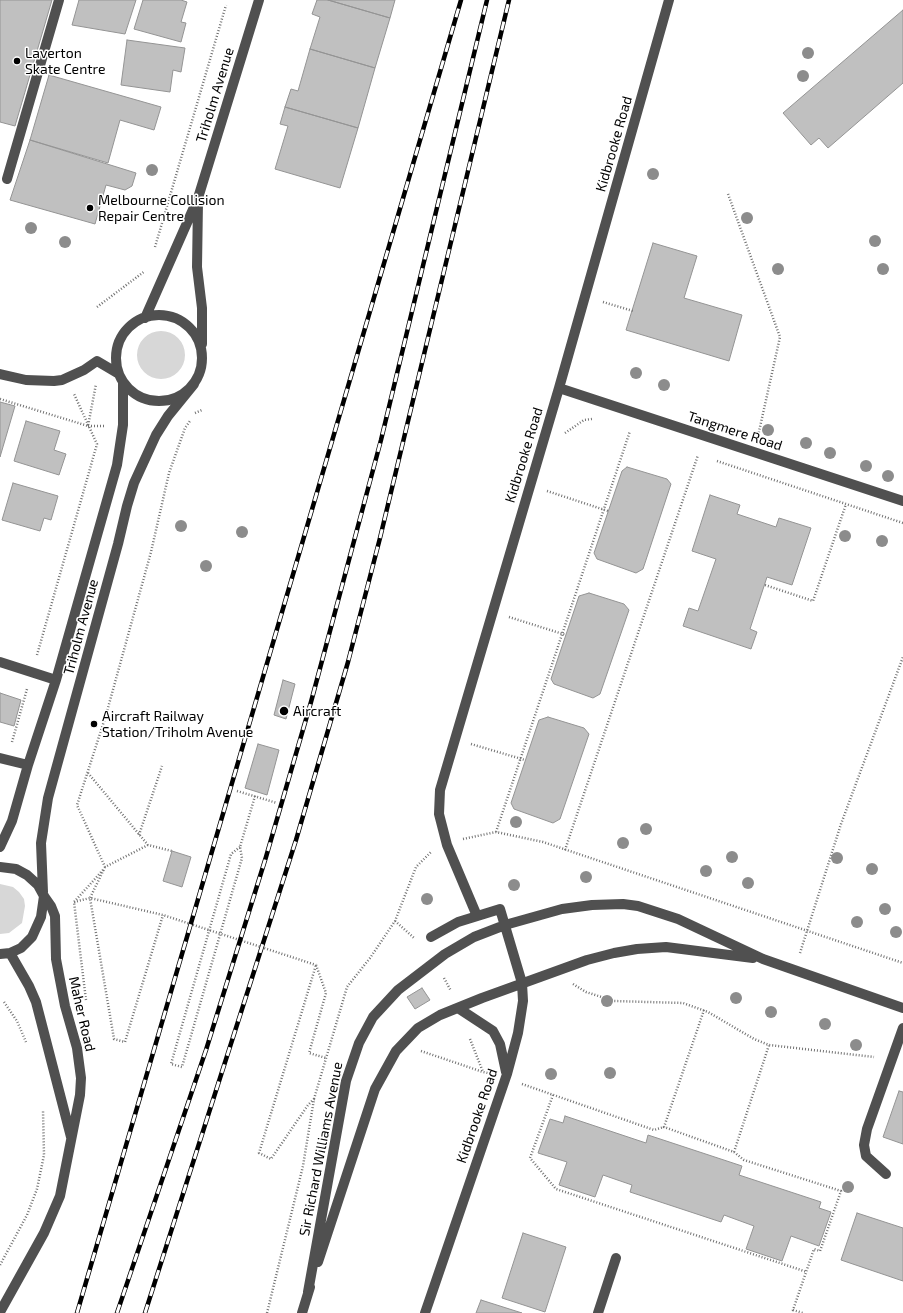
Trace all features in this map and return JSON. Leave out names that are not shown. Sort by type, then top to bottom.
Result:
[{"type":"street","points":[[7,179],[59,0]]},
{"type":"street","name":"Triholm Avenue","points":[[145,318],[198,198],[259,0]]},
{"type":"street","name":"Kidbrooke Road","points":[[425,1313],[506,1076],[522,1012],[522,983],[500,909],[477,916],[447,845],[439,814],[439,802],[443,779],[559,388],[670,0]]},
{"type":"street","name":"Triholm Avenue","points":[[198,198],[197,267],[202,308],[202,352]]},
{"type":"street","points":[[0,374],[42,382],[62,380],[84,370],[97,361],[121,378],[132,392],[144,399],[158,402],[172,400],[184,394],[194,384],[202,369],[202,352],[199,341],[186,324],[166,316],[156,315],[145,318],[126,330],[120,340],[116,351],[116,363],[121,378]]},
{"type":"street","name":"Triholm Avenue","points":[[0,847],[12,821],[28,765],[56,680],[116,465],[123,425],[121,378]]},
{"type":"street","name":"Triholm Avenue","points":[[3,956],[21,948],[32,937],[41,917],[43,894],[41,837],[48,798],[134,483],[156,435],[168,416],[194,384]]},
{"type":"street","name":"Tangmere Road","points":[[559,388],[903,501]]},
{"type":"street","points":[[0,662],[56,680]]},
{"type":"street","points":[[3,758],[28,765]]},
{"type":"street","name":"Maher Road","points":[[0,867],[22,871],[33,880],[51,906],[55,916],[58,970],[80,1065],[80,1095],[72,1141],[66,1173],[52,1217],[0,1312]]},
{"type":"street","name":"Sir Richard Williams Avenue","points":[[308,1292],[346,1081],[350,1066],[363,1035],[380,1009],[407,983],[459,945],[479,934],[562,909],[592,905],[623,904],[638,906],[678,919],[763,959],[903,1008]]},
{"type":"street","points":[[432,937],[452,925],[477,916]]},
{"type":"street","name":"Sir Richard Williams Avenue","points":[[302,1313],[368,1105],[381,1075],[401,1044],[428,1022],[458,1008],[522,983],[614,953],[653,947],[690,949],[763,959]]},
{"type":"street","name":"Maher Road","points":[[3,956],[29,986],[36,1002],[72,1141]]},
{"type":"street","points":[[458,1008],[493,1031],[500,1044],[506,1076]]},
{"type":"street","points":[[886,1174],[866,1156],[864,1145],[867,1128],[903,1028]]},
{"type":"street","points":[[598,1313],[616,1258]]},
{"type":"path","points":[[154,248],[226,4]]},
{"type":"path","points":[[728,194],[780,336],[754,452]]},
{"type":"path","points":[[97,307],[148,269]]},
{"type":"path","points":[[599,300],[632,310]]},
{"type":"path","points":[[3,758],[32,672],[97,444],[73,392],[62,380]]},
{"type":"path","points":[[88,426],[96,383]]},
{"type":"path","points":[[0,399],[88,426]]},
{"type":"path","points":[[105,867],[77,805],[88,772],[151,552],[169,473],[185,428],[196,412],[202,410]]},
{"type":"path","points":[[562,438],[565,433],[584,420],[595,418]]},
{"type":"path","points":[[624,429],[636,433]]},
{"type":"path","points":[[496,832],[630,431]]},
{"type":"path","points":[[692,452],[703,456]]},
{"type":"path","points":[[565,850],[698,455]]},
{"type":"path","points":[[714,460],[903,523]]},
{"type":"path","points":[[542,498],[545,490],[608,511]]},
{"type":"path","points":[[764,585],[813,602],[846,504]]},
{"type":"path","points":[[509,610],[507,616],[566,635]]},
{"type":"path","points":[[794,970],[808,932],[824,873],[841,824],[903,658]]},
{"type":"path","points":[[467,750],[469,743],[525,760]]},
{"type":"path","points":[[139,835],[162,766]]},
{"type":"path","points":[[88,772],[148,845],[172,851]]},
{"type":"path","points":[[237,791],[276,803]]},
{"type":"path","points":[[240,847],[231,854],[171,1064],[182,1067],[242,858],[240,847],[254,796]]},
{"type":"path","points":[[459,832],[461,840],[496,832],[543,842],[903,963]]},
{"type":"path","points":[[86,1000],[74,902],[105,867],[148,845]]},
{"type":"path","points":[[267,1313],[304,1166],[314,1100],[347,986],[370,958],[395,921],[416,867],[434,849],[447,845]]},
{"type":"path","points":[[105,867],[90,898],[114,1039],[125,1042],[163,915]]},
{"type":"path","points":[[74,902],[90,898],[163,915],[316,965]]},
{"type":"path","points":[[316,965],[326,993],[310,1053],[326,1058]]},
{"type":"path","points":[[314,1100],[308,1105],[271,1159],[259,1153],[316,965]]},
{"type":"path","points":[[557,971],[580,988],[614,1002],[683,1003],[704,1010],[754,1039],[769,1045],[870,1057],[891,1062]]},
{"type":"path","points":[[4,1002],[17,1021]]},
{"type":"path","points":[[664,1127],[704,1010]]},
{"type":"path","points":[[401,1044],[483,1072]]},
{"type":"path","points":[[734,1152],[769,1045]]},
{"type":"path","points":[[506,1076],[553,1095],[654,1130],[664,1127],[734,1152],[744,1160],[841,1191],[820,1251],[814,1249],[793,1310],[803,1313]]},
{"type":"path","points":[[553,1095],[530,1158],[556,1189],[807,1272]]},
{"type":"path","points":[[0,1265],[27,1215],[37,1189],[44,1155],[43,1106]]},
{"type":"shaded area","points":[[156,331],[166,331],[178,338],[185,350],[185,360],[178,372],[166,379],[156,379],[148,375],[141,368],[137,360],[137,350],[141,342],[148,335]]},
{"type":"shaded area","points":[[0,884],[13,887],[19,892],[24,899],[25,906],[22,923],[9,933],[0,934]]},
{"type":"building","name":"Laverton Skate Centre","points":[[0,0],[52,0],[15,126],[0,122]]},
{"type":"building","points":[[79,0],[136,0],[125,34],[72,25]]},
{"type":"building","points":[[143,0],[181,0],[187,2],[181,22],[186,23],[181,42],[134,29]]},
{"type":"building","points":[[317,0],[328,0],[390,18],[375,68],[310,49],[320,17],[312,14]]},
{"type":"building","points":[[328,0],[395,0],[390,18]]},
{"type":"building","points":[[903,10],[903,83],[828,148],[819,138],[811,145],[783,113]]},
{"type":"building","points":[[127,40],[185,48],[181,72],[173,70],[170,92],[121,85]]},
{"type":"building","points":[[310,49],[375,68],[358,128],[285,107],[291,89],[298,91]]},
{"type":"building","points":[[49,75],[161,107],[154,130],[120,120],[108,163],[30,140]]},
{"type":"building","points":[[285,107],[358,128],[340,188],[275,169],[288,126],[280,124]]},
{"type":"building","points":[[30,140],[136,173],[132,186],[125,190],[106,185],[95,224],[10,200]]},
{"type":"building","points":[[653,243],[697,256],[684,298],[742,315],[729,361],[626,330]]},
{"type":"building","points":[[0,402],[15,406],[0,457]]},
{"type":"building","points":[[26,421],[60,431],[54,450],[66,454],[59,475],[14,461]]},
{"type":"building","points":[[627,467],[667,479],[671,484],[643,569],[636,573],[597,559],[594,553],[622,471]]},
{"type":"building","points":[[13,483],[58,496],[51,520],[44,518],[40,531],[2,520]]},
{"type":"building","points":[[710,495],[740,505],[737,514],[776,527],[779,518],[811,528],[792,585],[767,577],[750,629],[757,632],[751,649],[683,626],[689,608],[698,611],[716,559],[692,551]]},
{"type":"building","points":[[589,593],[624,604],[629,610],[600,694],[593,698],[554,684],[551,679],[579,596]]},
{"type":"building","points":[[283,680],[295,684],[286,719],[274,715]]},
{"type":"building","points":[[0,693],[21,700],[14,726],[0,722]]},
{"type":"building","points":[[548,717],[584,728],[589,734],[560,819],[553,823],[514,809],[511,803],[539,720]]},
{"type":"building","points":[[258,744],[279,750],[267,795],[245,788]]},
{"type":"building","points":[[172,851],[191,857],[182,887],[163,881]]},
{"type":"building","points":[[422,988],[430,1000],[415,1009],[407,997]]},
{"type":"building","points":[[899,1091],[903,1092],[903,1144],[883,1137]]},
{"type":"building","points":[[565,1116],[646,1143],[648,1135],[742,1166],[739,1175],[821,1202],[819,1208],[831,1212],[819,1246],[791,1236],[782,1261],[746,1249],[754,1226],[724,1215],[721,1222],[630,1192],[632,1185],[603,1175],[595,1197],[559,1185],[567,1162],[538,1153],[550,1119],[563,1123]]},
{"type":"building","points":[[857,1213],[903,1228],[903,1281],[841,1260]]},
{"type":"building","points":[[523,1233],[566,1247],[545,1312],[502,1298]]},
{"type":"building","points":[[481,1300],[522,1313],[476,1313]]},
{"type":"railway","points":[[77,1313],[461,0]]},
{"type":"railway","points":[[117,1313],[206,1050],[266,857],[311,702],[381,440],[487,0]]},
{"type":"railway","points":[[145,1313],[296,840],[348,662],[380,538],[509,0]]},
{"type":"place","name":"Laverton Skate Centre","points":[[17,61]]},
{"type":"place","name":"Melbourne Collision Repair Centre","points":[[90,208]]},
{"type":"place","name":"Aircraft","points":[[284,711]]},
{"type":"place","name":"Aircraft Railway Station/Triholm Avenue","points":[[94,724]]}]
